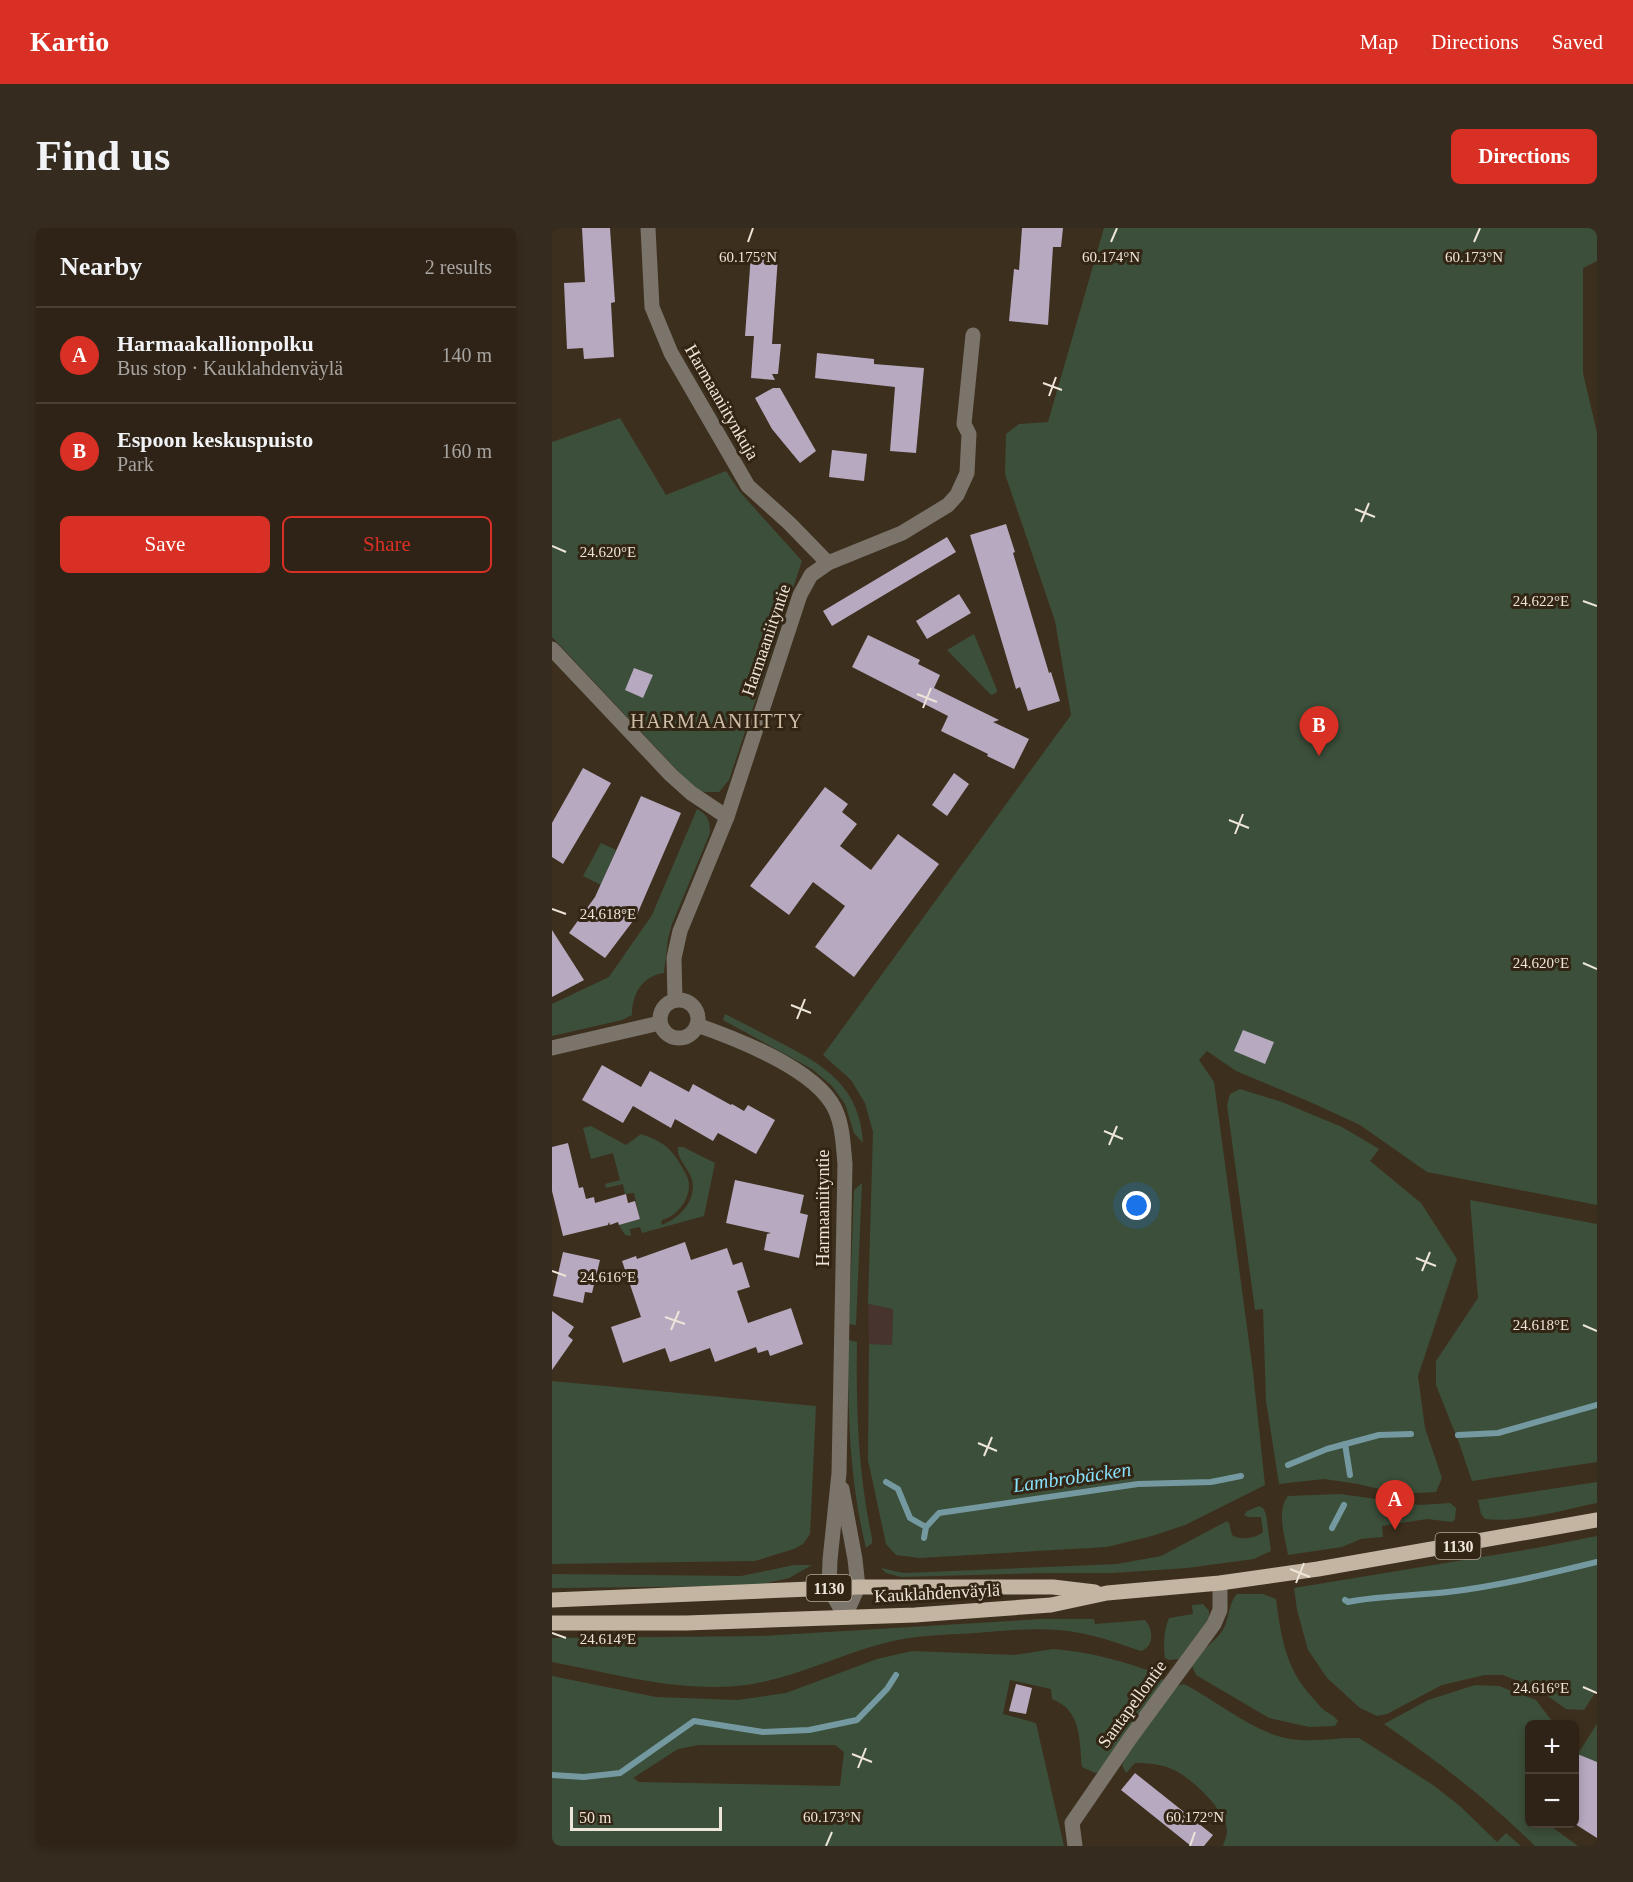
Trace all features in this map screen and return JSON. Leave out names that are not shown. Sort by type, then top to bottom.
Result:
[{"type":"main road","name":"Kauklahdenväylä","points":[[552,1623],[686,1623],[845,1616],[915,1616],[1051,1605],[1107,1593],[1220,1583],[1318,1569],[1466,1545],[1597,1520]]},
{"type":"main road","name":"Kauklahdenväylä","points":[[552,1600],[858,1587],[1053,1587],[1107,1593]]},
{"type":"street","name":"Harmaaniitynkuja","points":[[648,228],[652,306],[671,353],[748,486],[828,563]]},
{"type":"street","name":"Harmaaniityntie","points":[[675,1000],[674,957],[680,931],[727,817],[800,595],[811,576],[828,563],[903,533],[948,505],[957,495],[967,473],[969,434],[964,424],[973,335]]},
{"type":"street","points":[[552,649],[672,775],[691,793],[727,817]]},
{"type":"street","points":[[675,1000],[687,1002],[694,1007],[698,1019],[696,1028],[689,1036],[678,1039],[667,1035],[660,1023],[664,1007],[675,1000]]},
{"type":"street","points":[[552,1048],[660,1023]]},
{"type":"street","name":"Harmaaniityntie","points":[[697,1025],[756,1048],[816,1085],[832,1103],[842,1129],[845,1164],[839,1473],[830,1560],[830,1588],[845,1616]]},
{"type":"street","name":"Harmaaniityntie","points":[[839,1473],[858,1587]]},
{"type":"street","name":"Santapellontie","points":[[1075,1846],[1072,1823],[1131,1737],[1214,1624],[1220,1610],[1220,1583]]},
{"type":"street","points":[[845,1616],[858,1587]]},
{"type":"shaded area","points":[[868,1304],[893,1309],[892,1345],[869,1344]]},
{"type":"green space","points":[[1104,228],[1597,228],[1597,261],[1583,268],[1583,373],[1597,433],[1597,1205],[1427,1172],[1360,1125],[1236,1071],[1207,1051],[1199,1060],[1214,1082],[1253,1372],[1265,1485],[1185,1525],[1107,1547],[920,1558],[896,1555],[886,1544],[868,1460],[869,1344],[892,1345],[893,1309],[868,1304],[873,1132],[865,1103],[851,1080],[823,1055],[1071,715],[1055,621],[1005,474],[1006,434],[1019,424],[1048,422]]},
{"type":"green space","points":[[620,418],[666,495],[726,471],[740,492],[802,561],[729,780],[719,792],[704,792],[694,788],[552,637],[552,442]]},
{"type":"green space","points":[[974,634],[997,690],[991,695],[947,650]]},
{"type":"green space","points":[[697,809],[708,819],[710,833],[672,924],[664,973],[650,978],[640,987],[632,1007],[632,1015],[622,1020],[552,1036],[552,1004],[609,977],[652,915]]},
{"type":"green space","points":[[601,843],[616,850],[601,885],[583,876]]},
{"type":"green space","points":[[725,1014],[799,1053],[827,1071],[839,1082],[856,1108],[863,1143],[854,1133],[845,1104],[832,1086],[812,1069],[723,1020]]},
{"type":"green space","points":[[1240,1089],[1282,1102],[1342,1127],[1379,1149],[1370,1161],[1421,1203],[1457,1259],[1418,1376],[1425,1428],[1442,1478],[1436,1492],[1400,1494],[1324,1479],[1279,1484],[1266,1401],[1263,1309],[1255,1310],[1227,1105],[1230,1094]]},
{"type":"green space","points":[[591,1126],[626,1145],[641,1134],[645,1135],[657,1140],[675,1156],[688,1179],[688,1192],[679,1210],[662,1220],[661,1225],[681,1213],[692,1193],[691,1177],[680,1158],[678,1147],[683,1147],[715,1163],[704,1216],[642,1233],[640,1227],[630,1229],[631,1236],[625,1235],[619,1225],[640,1219],[634,1193],[625,1194],[623,1184],[606,1188],[605,1184],[620,1180],[613,1153],[591,1159],[583,1128]]},
{"type":"green space","points":[[862,1183],[856,1325],[849,1324],[854,1190]]},
{"type":"green space","points":[[1470,1200],[1597,1224],[1597,1462],[1472,1481],[1436,1385],[1436,1361],[1478,1298]]},
{"type":"green space","points":[[848,1340],[857,1342],[859,1440],[867,1514],[872,1538],[872,1543],[866,1548],[853,1470],[849,1419]]},
{"type":"green space","points":[[552,1381],[816,1406],[810,1534],[803,1544],[794,1549],[755,1561],[552,1564]]},
{"type":"green space","points":[[1597,1482],[1597,1503],[1527,1518],[1485,1519],[1481,1514],[1478,1500]]},
{"type":"green space","points":[[1340,1494],[1420,1505],[1450,1503],[1456,1508],[1455,1519],[1452,1522],[1427,1519],[1382,1526],[1383,1537],[1361,1539],[1342,1547],[1288,1555],[1282,1517],[1284,1502],[1288,1496]]},
{"type":"green space","points":[[1259,1506],[1266,1514],[1271,1551],[1254,1559],[1187,1568],[1113,1573],[901,1577],[886,1573],[881,1568],[904,1573],[1117,1564],[1161,1556],[1227,1521],[1235,1537],[1257,1536],[1263,1532],[1261,1517],[1244,1515],[1247,1511]]},
{"type":"green space","points":[[1597,1536],[1597,1690],[1584,1710],[1566,1709],[1538,1689],[1503,1675],[1485,1675],[1442,1685],[1387,1714],[1377,1716],[1360,1708],[1327,1678],[1308,1650],[1297,1610],[1294,1588]]},
{"type":"green space","points":[[794,1565],[812,1565],[789,1578],[754,1586],[552,1588],[552,1574],[741,1576]]},
{"type":"green space","points":[[1237,1594],[1263,1594],[1276,1599],[1282,1638],[1295,1674],[1311,1696],[1338,1721],[1335,1726],[1309,1727],[1269,1718],[1196,1675],[1192,1666],[1194,1661],[1223,1629]]},
{"type":"green space","points":[[1203,1604],[1209,1611],[1209,1618],[1179,1659],[1165,1658],[1164,1638],[1169,1618],[1193,1614],[1192,1605]]},
{"type":"green space","points":[[1042,1619],[1094,1619],[1095,1624],[1145,1620],[1150,1628],[1151,1641],[1146,1649],[1141,1651],[1085,1634],[1044,1629],[919,1637],[896,1640],[868,1648],[764,1682],[722,1687],[648,1681],[552,1662],[552,1638],[761,1636]]},
{"type":"green space","points":[[1053,1649],[1080,1652],[1134,1665],[1160,1675],[1163,1680],[1163,1685],[1102,1771],[1095,1773],[1082,1767],[1079,1736],[1074,1718],[1062,1704],[1052,1699],[1051,1689],[1010,1680],[1003,1714],[1036,1723],[1064,1846],[552,1846],[552,1676],[656,1697],[738,1700],[786,1693],[877,1659],[912,1651],[1015,1655]],"holes":[[[699,1745],[835,1745],[844,1752],[840,1786],[639,1782],[633,1778],[678,1749]]]},
{"type":"green space","points":[[1184,1684],[1243,1720],[1281,1737],[1310,1740],[1359,1738],[1433,1785],[1460,1806],[1497,1842],[1506,1833],[1521,1846],[1223,1846],[1227,1832],[1222,1815],[1208,1797],[1191,1782],[1176,1771],[1161,1765],[1135,1763],[1126,1773],[1122,1765],[1127,1753],[1176,1686]]},
{"type":"green space","points":[[1475,1685],[1499,1686],[1536,1700],[1551,1720],[1525,1720],[1525,1828],[1553,1828],[1578,1846],[1535,1846],[1462,1782],[1384,1724],[1428,1700]]},
{"type":"green space","points":[[1597,1724],[1597,1762],[1579,1756],[1579,1752]]},
{"type":"building","points":[[582,228],[610,228],[615,302],[611,303],[614,357],[584,359],[583,348],[567,349],[564,283],[585,282]]},
{"type":"building","points":[[1022,228],[1063,228],[1061,247],[1053,247],[1048,325],[1009,321],[1014,269],[1019,270]]},
{"type":"building","points":[[751,254],[778,256],[772,344],[781,344],[778,374],[772,374],[775,380],[751,378],[754,336],[745,336]]},
{"type":"building","points":[[817,353],[874,359],[874,364],[924,368],[916,453],[890,451],[895,387],[815,378]]},
{"type":"building","points":[[773,388],[780,388],[816,451],[800,463],[772,429],[755,398]]},
{"type":"building","points":[[832,450],[867,454],[864,481],[829,477]]},
{"type":"building","points":[[1006,524],[1049,673],[1051,672],[1060,701],[1028,711],[1020,687],[1016,689],[970,535]]},
{"type":"building","points":[[947,537],[956,552],[832,626],[823,611]]},
{"type":"building","points":[[959,594],[971,613],[927,639],[916,621]]},
{"type":"building","points":[[868,635],[920,660],[918,664],[940,675],[934,688],[999,720],[993,722],[1029,739],[1014,769],[941,731],[948,716],[852,667]]},
{"type":"building","points":[[634,668],[653,675],[643,698],[625,690]]},
{"type":"building","points":[[583,768],[611,783],[563,864],[552,857],[552,823]]},
{"type":"building","points":[[954,773],[969,784],[947,816],[932,805]]},
{"type":"building","points":[[825,787],[848,804],[842,812],[857,824],[840,846],[871,870],[898,834],[939,864],[854,977],[815,947],[845,906],[813,882],[789,915],[750,886]]},
{"type":"building","points":[[641,796],[681,813],[636,917],[605,958],[569,933],[595,897]]},
{"type":"building","points":[[552,930],[584,980],[552,997]]},
{"type":"building","points":[[1243,1030],[1274,1042],[1265,1064],[1234,1051]]},
{"type":"building","points":[[602,1065],[641,1087],[650,1071],[689,1092],[693,1084],[744,1111],[748,1105],[775,1120],[756,1154],[718,1133],[713,1141],[675,1119],[671,1128],[633,1106],[623,1123],[582,1100]]},
{"type":"building","points":[[568,1143],[579,1188],[583,1187],[586,1199],[594,1197],[595,1203],[626,1194],[628,1203],[635,1201],[640,1219],[619,1225],[618,1222],[610,1225],[609,1222],[608,1225],[563,1236],[552,1191],[552,1147]]},
{"type":"building","points":[[735,1180],[804,1195],[800,1213],[808,1215],[799,1258],[764,1250],[767,1234],[771,1233],[726,1223]]},
{"type":"building","points":[[685,1242],[691,1260],[727,1248],[733,1265],[742,1262],[750,1287],[737,1291],[748,1323],[791,1308],[803,1344],[770,1356],[768,1350],[758,1353],[756,1347],[715,1362],[710,1348],[670,1362],[665,1348],[623,1363],[611,1327],[641,1317],[622,1261],[636,1256],[637,1259]]},
{"type":"building","points":[[563,1252],[600,1260],[592,1293],[585,1292],[583,1303],[553,1296]]},
{"type":"building","points":[[552,1311],[574,1327],[568,1336],[573,1340],[552,1370]]},
{"type":"building","points":[[1016,1684],[1032,1688],[1026,1714],[1009,1711]]},
{"type":"building","points":[[1579,1755],[1597,1762],[1597,1838],[1579,1827]]},
{"type":"building","points":[[1135,1773],[1213,1835],[1204,1846],[1191,1846],[1121,1790]]},
{"type":"waterway","name":"Lambrobäcken","points":[[1458,1435],[1498,1433],[1597,1405]]},
{"type":"waterway","name":"Lambrobäcken","points":[[1288,1465],[1327,1449],[1379,1435],[1411,1434]]},
{"type":"waterway","points":[[1345,1444],[1350,1475]]},
{"type":"waterway","name":"Lambrobäcken","points":[[924,1538],[926,1527],[939,1513],[1138,1484],[1211,1482],[1241,1476]]},
{"type":"waterway","points":[[886,1482],[898,1489],[910,1518],[926,1527]]},
{"type":"waterway","points":[[1332,1528],[1344,1505]]},
{"type":"waterway","points":[[1345,1600],[1348,1602],[1467,1589],[1597,1562]]},
{"type":"waterway","name":"Lambrobäcken","points":[[552,1775],[584,1777],[620,1773],[694,1721],[763,1732],[809,1730],[857,1720],[887,1689],[896,1675]]},
{"type":"place","name":"Espoon keskuspuisto","points":[[1319,756]]},
{"type":"place","name":"Harmaakallionpolku","points":[[1395,1530]]},
{"type":"district","name":"HARMAANIITTY","points":[[717,721]]}]
